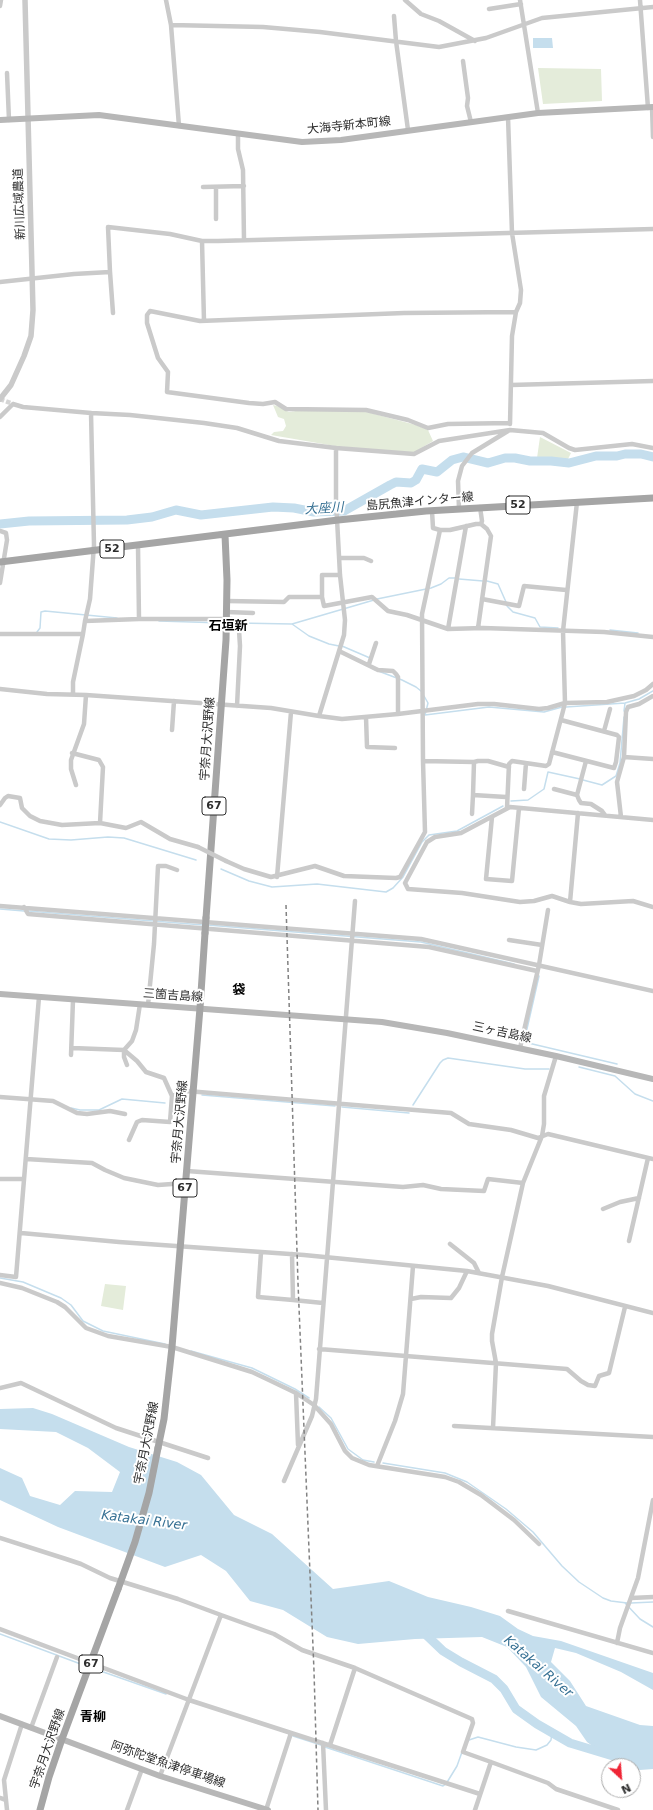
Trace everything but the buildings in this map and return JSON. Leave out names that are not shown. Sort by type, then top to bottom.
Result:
[{"type":"main road","name":"大海寺新本町線","points":[[0,120],[99,116],[302,142],[330,141],[538,113],[651,107]]},
{"type":"main road","name":"島尻魚津インター線","points":[[2,562],[92,552],[338,520],[432,510],[653,498]]},
{"type":"main road","name":"宇奈月大沢野線","points":[[40,1810],[48,1777],[135,1542],[148,1493],[167,1399],[200,1008],[222,704],[227,616],[225,535]]},
{"type":"main road","name":"三箇吉島線","points":[[0,994],[345,1019]]},
{"type":"main road","name":"三ヶ吉島線","points":[[345,1019],[382,1022],[520,1048],[653,1079]]},
{"type":"main road","name":"阿弥陀堂魚津停車場線","points":[[0,1716],[160,1776],[267,1810]]},
{"type":"street","points":[[0,0],[0,6]]},
{"type":"street","name":"新川広域農道","points":[[0,400],[11,385],[31,336],[33,278],[25,0]]},
{"type":"street","points":[[166,0],[171,25],[179,126]]},
{"type":"street","points":[[406,0],[421,14],[439,21],[475,41]]},
{"type":"street","points":[[640,0],[653,136]]},
{"type":"street","points":[[489,9],[520,2],[538,113]]},
{"type":"street","points":[[171,25],[262,27],[320,32],[439,47],[475,41],[542,18],[653,6]]},
{"type":"street","points":[[394,16],[408,130]]},
{"type":"street","points":[[463,61],[468,98],[467,106],[471,122]]},
{"type":"street","points":[[7,73],[9,120]]},
{"type":"street","points":[[508,117],[512,233],[521,290],[520,303],[516,312],[512,336],[510,430]]},
{"type":"street","points":[[238,135],[238,149],[243,170],[244,186],[244,240]]},
{"type":"street","points":[[203,187],[244,186]]},
{"type":"street","points":[[216,187],[216,219]]},
{"type":"street","points":[[113,313],[108,227],[170,234],[202,241],[653,228]]},
{"type":"street","points":[[202,241],[204,321]]},
{"type":"street","points":[[0,282],[110,272]]},
{"type":"street","points":[[510,423],[448,424],[428,428],[408,420],[366,410],[286,408],[275,402],[263,404],[249,403],[166,392],[168,372],[158,358],[147,323],[147,315],[150,311],[179,318],[204,321],[404,313],[516,312]]},
{"type":"street","points":[[511,385],[653,381]]},
{"type":"street","points":[[0,417],[14,404],[23,407],[130,415],[204,423],[237,428],[279,441],[336,448],[414,454],[439,441],[510,430],[543,433],[575,450],[632,444],[653,448]]},
{"type":"street","points":[[73,694],[73,682],[91,587],[92,552],[94,545],[91,413]]},
{"type":"street","points":[[459,509],[458,480],[462,466],[472,453],[510,430]]},
{"type":"street","points":[[319,716],[344,635],[340,575],[336,448]]},
{"type":"street","points":[[507,808],[506,797],[509,764],[512,761],[546,766],[549,764],[565,703],[562,631],[577,502]]},
{"type":"street","points":[[480,507],[481,524]]},
{"type":"street","points":[[432,510],[433,528],[450,530],[481,524],[487,529],[491,536],[478,628]]},
{"type":"street","points":[[448,629],[466,526]]},
{"type":"street","points":[[0,805],[8,796],[20,798],[22,808],[30,816],[40,821],[62,825],[100,823],[126,828],[141,822],[170,838],[198,847],[226,861],[265,876],[277,877],[315,866],[344,876],[396,878],[402,875],[425,832],[422,712],[422,614],[440,530]]},
{"type":"street","points":[[0,531],[6,533],[0,583]]},
{"type":"street","points":[[138,546],[139,619]]},
{"type":"street","points":[[340,558],[364,558],[371,561]]},
{"type":"street","points":[[340,575],[322,575],[322,597],[324,606],[372,597],[388,611],[448,629],[478,628],[604,632],[653,637]]},
{"type":"street","points":[[482,599],[519,606],[524,586],[566,590]]},
{"type":"street","points":[[227,601],[284,602],[289,597],[322,597]]},
{"type":"street","points":[[85,621],[227,616],[253,613]]},
{"type":"street","points":[[227,616],[237,624],[239,630],[240,646],[237,706]]},
{"type":"street","points":[[0,634],[83,634]]},
{"type":"street","points":[[368,664],[376,643]]},
{"type":"street","points":[[339,652],[368,664],[378,670],[393,671],[396,674],[398,677],[398,714]]},
{"type":"street","points":[[0,689],[47,694],[73,694],[271,708],[342,719],[422,712],[478,704],[494,704],[539,709],[565,703],[606,702],[641,693],[653,684]]},
{"type":"street","points":[[76,785],[71,769],[72,753],[84,724],[86,695]]},
{"type":"street","points":[[621,817],[617,782],[624,756],[626,712],[628,707],[639,704],[653,696]]},
{"type":"street","points":[[172,730],[174,701]]},
{"type":"street","points":[[604,731],[610,709]]},
{"type":"street","points":[[277,877],[291,712]]},
{"type":"street","points":[[366,717],[367,747],[395,748]]},
{"type":"street","points":[[552,752],[614,768],[618,754],[619,737],[617,735],[561,720]]},
{"type":"street","points":[[72,753],[98,760],[103,767],[100,823]]},
{"type":"street","points":[[624,756],[653,759]]},
{"type":"street","points":[[423,761],[488,761],[509,767]]},
{"type":"street","points":[[586,761],[577,795],[581,803],[591,804],[602,811],[605,815]]},
{"type":"street","points":[[472,814],[474,762]]},
{"type":"street","points":[[524,789],[526,763]]},
{"type":"street","points":[[554,789],[577,795]]},
{"type":"street","points":[[473,795],[506,797]]},
{"type":"street","points":[[653,820],[507,808],[461,833],[435,837],[427,842],[406,883],[408,889],[462,893],[520,902],[534,901],[552,896],[581,904],[633,901],[653,907]]},
{"type":"street","points":[[492,817],[486,879],[512,881],[519,808]]},
{"type":"street","points":[[570,902],[578,813]]},
{"type":"street","points":[[422,840],[427,842]]},
{"type":"street","points":[[148,1005],[156,917],[158,866],[166,866],[177,870]]},
{"type":"street","points":[[284,1481],[312,1416],[314,1405],[328,1257],[338,1103],[356,902]]},
{"type":"street","points":[[0,906],[156,917],[421,939],[653,991]]},
{"type":"street","points":[[24,907],[28,914],[429,947],[537,971]]},
{"type":"street","points":[[520,1048],[539,965],[548,910]]},
{"type":"street","points":[[509,940],[542,945]]},
{"type":"street","points":[[0,1275],[16,1277],[21,1234],[38,997]]},
{"type":"street","points":[[71,1056],[73,1000]]},
{"type":"street","points":[[127,1065],[124,1058],[124,1050],[132,1041],[136,1030],[140,1004]]},
{"type":"street","points":[[72,1048],[124,1050],[137,1061],[146,1072],[164,1078],[171,1097],[170,1122],[142,1120],[137,1122],[129,1140]]},
{"type":"street","points":[[493,1428],[496,1363],[492,1334],[502,1277],[523,1183],[542,1136],[544,1124],[544,1096],[556,1056]]},
{"type":"street","points":[[171,1097],[187,1091],[451,1113],[469,1124],[518,1131],[538,1138],[548,1134],[651,1158],[639,1198],[629,1241]]},
{"type":"street","points":[[0,1097],[53,1101],[77,1113],[87,1114],[110,1111],[125,1114]]},
{"type":"street","points":[[26,1159],[92,1163],[124,1178],[158,1185],[186,1183]]},
{"type":"street","points":[[187,1170],[403,1187],[423,1185],[441,1189],[484,1191],[488,1180],[523,1183]]},
{"type":"street","points":[[0,1179],[24,1179]]},
{"type":"street","points":[[603,1209],[620,1202],[639,1198]]},
{"type":"street","points":[[21,1234],[292,1254],[467,1271],[548,1286],[653,1313]]},
{"type":"street","points":[[450,1244],[474,1262],[479,1273]]},
{"type":"street","points":[[262,1252],[258,1297],[323,1303]]},
{"type":"street","points":[[292,1254],[293,1300]]},
{"type":"street","points":[[377,1466],[395,1421],[403,1394],[413,1266]]},
{"type":"street","points":[[411,1299],[421,1297],[451,1298],[459,1288],[467,1271]]},
{"type":"street","points":[[0,1283],[22,1288],[57,1302],[65,1307],[86,1328],[96,1332],[108,1336],[172,1347],[252,1372],[296,1393],[314,1405],[331,1424],[345,1451],[352,1458],[359,1462],[377,1466],[445,1477],[469,1487],[514,1520],[539,1544]]},
{"type":"street","points":[[319,1349],[567,1369],[581,1381],[588,1385],[595,1386],[599,1376],[609,1373],[625,1307]]},
{"type":"street","points":[[0,1388],[21,1383],[116,1428],[158,1445],[208,1458]]},
{"type":"street","points":[[296,1393],[298,1448]]},
{"type":"street","points":[[454,1426],[653,1437]]},
{"type":"street","points":[[617,1643],[620,1628],[638,1578],[653,1500]]},
{"type":"street","points":[[0,1538],[66,1558],[110,1578],[178,1599],[274,1634],[302,1650],[355,1668],[472,1719],[473,1723],[463,1752],[548,1783],[556,1789],[618,1810]]},
{"type":"street","points":[[631,1598],[653,1597]]},
{"type":"street","points":[[508,1611],[653,1653]]},
{"type":"street","points":[[160,1776],[221,1615]]},
{"type":"street","points":[[0,1630],[189,1700],[480,1794]]},
{"type":"street","points":[[31,1728],[57,1657]]},
{"type":"street","points":[[330,1745],[355,1668]]},
{"type":"street","points":[[7,1810],[4,1780],[22,1724]]},
{"type":"street","points":[[267,1810],[291,1733]]},
{"type":"street","points":[[323,1743],[326,1810]]},
{"type":"street","points":[[475,1810],[491,1762]]},
{"type":"street","points":[[127,1810],[142,1769]]},
{"type":"street","points":[[0,1798],[6,1800]]},
{"type":"green space","points":[[538,68],[601,69],[602,101],[543,104]]},
{"type":"green space","points":[[273,405],[289,412],[303,410],[363,411],[416,425],[428,430],[433,441],[413,453],[335,446],[271,435],[274,432],[283,431],[286,426],[284,419],[278,417]]},
{"type":"green space","points":[[540,437],[571,453],[568,459],[537,458]]},
{"type":"green space","points":[[105,1284],[126,1286],[123,1310],[101,1306]]},
{"type":"water","points":[[533,38],[552,38],[553,48],[533,48]]},
{"type":"water","points":[[33,1408],[52,1414],[129,1447],[177,1462],[201,1475],[234,1515],[272,1534],[333,1589],[389,1581],[428,1597],[471,1607],[500,1616],[518,1629],[533,1636],[561,1641],[653,1673],[653,1690],[621,1672],[576,1653],[555,1648],[551,1662],[570,1681],[586,1706],[640,1725],[653,1726],[653,1769],[641,1770],[641,1758],[609,1758],[587,1742],[576,1726],[541,1697],[526,1667],[507,1647],[482,1637],[415,1639],[358,1644],[327,1637],[283,1610],[250,1601],[226,1571],[201,1555],[165,1567],[58,1527],[0,1500],[0,1468],[22,1478],[30,1496],[60,1505],[75,1491],[112,1492],[120,1472],[88,1448],[56,1432],[0,1429],[0,1409]]},
{"type":"waterway","name":"大座川","points":[[0,524],[29,521],[127,520],[152,517],[176,510],[201,515],[273,507],[294,508],[314,512],[344,511],[396,482],[411,483],[416,480],[422,469],[437,472],[452,460],[463,457],[488,463],[505,458],[569,463],[596,456],[641,454],[653,457]]},
{"type":"waterway","points":[[377,599],[431,588],[441,584],[449,578],[455,578]]},
{"type":"waterway","points":[[459,579],[483,581]]},
{"type":"waterway","points":[[487,581],[498,584],[506,602]]},
{"type":"waterway","points":[[237,623],[292,624],[374,600]]},
{"type":"waterway","points":[[507,606],[513,612],[535,618],[540,627],[558,628]]},
{"type":"waterway","points":[[37,632],[40,628],[41,612],[45,611],[117,618]]},
{"type":"waterway","points":[[159,621],[223,623]]},
{"type":"waterway","points":[[292,624],[309,636],[329,644],[339,646]]},
{"type":"waterway","points":[[610,630],[638,633]]},
{"type":"waterway","points":[[342,646],[370,658]]},
{"type":"waterway","points":[[373,669],[402,680],[421,691]]},
{"type":"waterway","points":[[566,707],[625,703],[639,699],[653,691]]},
{"type":"waterway","points":[[424,696],[428,703],[425,715],[489,707],[544,712],[562,707]]},
{"type":"waterway","points":[[624,711],[625,703]]},
{"type":"waterway","points":[[583,780],[602,785],[616,776],[620,763],[624,717]]},
{"type":"waterway","points":[[511,801],[528,800],[544,789],[548,772],[580,779]]},
{"type":"waterway","points":[[221,869],[249,881],[272,887],[317,884],[386,892],[393,888],[403,877],[422,842],[429,835],[457,831],[503,806]]},
{"type":"waterway","points":[[0,822],[49,839],[71,840],[108,837],[124,838],[196,860]]},
{"type":"waterway","points":[[0,909],[24,911]]},
{"type":"waterway","points":[[28,911],[203,925]]},
{"type":"waterway","points":[[207,925],[421,942],[514,964]]},
{"type":"waterway","points":[[539,976],[524,1042],[617,1064]]},
{"type":"waterway","points":[[413,1105],[440,1063],[448,1058],[525,1069],[549,1069]]},
{"type":"waterway","points":[[579,1067],[615,1076],[635,1094],[653,1101]]},
{"type":"waterway","points":[[202,1095],[335,1106]]},
{"type":"waterway","points":[[71,1108],[80,1110],[99,1110],[122,1099],[165,1103]]},
{"type":"waterway","points":[[342,1107],[409,1113]]},
{"type":"waterway","points":[[0,1278],[23,1282],[61,1298],[71,1305],[83,1321],[103,1331],[165,1344]]},
{"type":"waterway","points":[[191,1351],[252,1368],[295,1389],[309,1398]]},
{"type":"waterway","points":[[319,1407],[331,1418],[348,1449],[363,1460],[374,1462]]},
{"type":"waterway","points":[[383,1463],[445,1473],[467,1482],[506,1509],[533,1532],[562,1566],[579,1582],[603,1598],[611,1601],[627,1603]]},
{"type":"waterway","points":[[631,1603],[653,1602]]},
{"type":"waterway","points":[[625,1603],[640,1619],[653,1627]]},
{"type":"waterway","name":"Katakai River","points":[[421,1630],[443,1651],[494,1679],[504,1689],[516,1709],[537,1724],[570,1743],[613,1756]]},
{"type":"waterway","points":[[0,1634],[86,1666]]},
{"type":"waterway","points":[[92,1668],[166,1694]]},
{"type":"waterway","points":[[469,1740],[478,1737],[516,1747],[536,1750],[547,1745],[551,1740],[552,1731]]},
{"type":"waterway","points":[[293,1736],[321,1745]]},
{"type":"waterway","points":[[325,1747],[443,1786],[446,1784],[457,1766],[462,1752]]},
{"type":"tunnel","points":[[0,399],[13,404]]},
{"type":"railway","points":[[286,905],[298,1283],[314,1671],[318,1810]]},
{"type":"district","name":"石垣新","points":[[228,627]]},
{"type":"district","name":"袋","points":[[239,991]]},
{"type":"district","name":"青柳","points":[[93,1718]]}]
